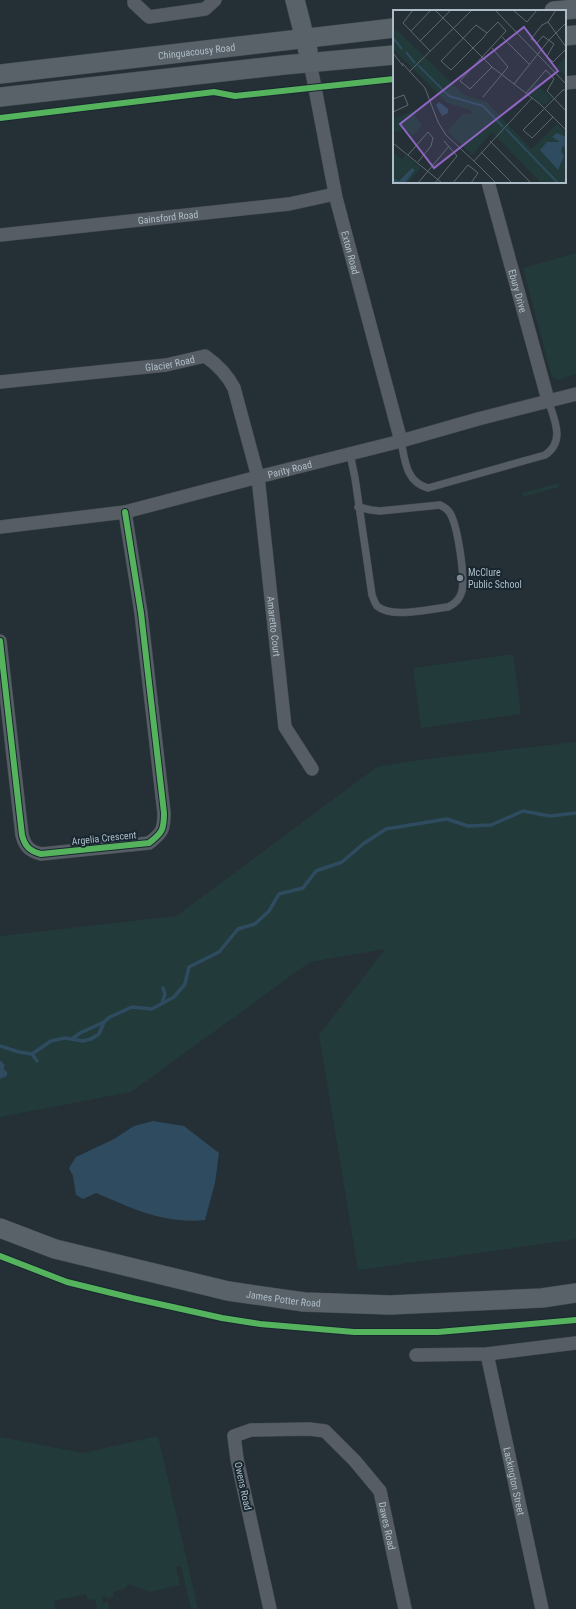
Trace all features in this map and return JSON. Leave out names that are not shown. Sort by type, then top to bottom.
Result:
[{"type":"main road","points":[[295,0],[310,62]]},
{"type":"main road","points":[[565,10],[576,9]]},
{"type":"main road","name":"Chinguacousy Road","points":[[0,74],[393,28]]},
{"type":"main road","points":[[566,36],[576,35]]},
{"type":"main road","points":[[0,97],[310,62],[393,55]]},
{"type":"main road","name":"James Potter Road","points":[[0,1228],[55,1249],[220,1290],[304,1302],[390,1305],[542,1298],[576,1293]]},
{"type":"street","points":[[134,0],[134,4],[149,17],[205,9],[215,0]]},
{"type":"street","name":"Exton Road","points":[[310,62],[335,194],[401,441]]},
{"type":"street","points":[[566,83],[576,82]]},
{"type":"street","name":"Ebury Drive","points":[[488,183],[548,400]]},
{"type":"street","name":"Gainsford Road","points":[[0,235],[289,204],[335,194]]},
{"type":"street","name":"Glacier Road","points":[[0,382],[166,365],[205,356],[217,364],[227,375],[234,388],[258,477]]},
{"type":"street","name":"Parity Road","points":[[0,527],[125,512],[401,441],[548,400],[576,394]]},
{"type":"street","name":"Amaretto Court","points":[[258,477],[285,726],[312,769]]},
{"type":"street","name":"Argelia Crescent","points":[[0,641],[24,844],[31,851],[41,854],[149,843],[160,835],[164,827],[164,814],[142,613],[125,512]]},
{"type":"street","points":[[416,1354],[487,1354],[576,1343]]},
{"type":"street","name":"Lackington Street","points":[[487,1354],[542,1609]]},
{"type":"street","name":"Owens Road","points":[[270,1609],[236,1454],[234,1436],[252,1430],[308,1429]]},
{"type":"street","name":"Dawes Road","points":[[308,1429],[326,1431],[356,1462],[380,1491],[405,1609]]},
{"type":"lane","points":[[401,441],[408,471],[412,480],[420,486],[428,488],[546,455],[552,451],[556,444],[558,432],[548,400]]},
{"type":"lane","points":[[350,454],[355,478],[358,507],[372,595],[376,605],[386,612],[396,613],[448,607],[454,604],[462,592],[463,582],[458,536],[449,512],[440,505],[380,511],[358,507]]},
{"type":"green space","points":[[576,253],[576,374],[559,380],[552,377],[523,268]]},
{"type":"green space","points":[[558,483],[559,487],[523,497],[522,493]]},
{"type":"green space","points":[[513,654],[521,714],[421,728],[413,668]]},
{"type":"green space","points":[[576,742],[576,1239],[358,1270],[319,1035],[385,949],[310,962],[131,1092],[0,1117],[0,1079],[4,1077],[5,1065],[0,1060],[0,936],[176,916],[377,767],[419,760]]},
{"type":"green space","points":[[158,1436],[198,1609],[191,1609],[181,1566],[176,1567],[180,1585],[149,1592],[128,1584],[126,1588],[113,1592],[114,1597],[107,1599],[106,1596],[101,1598],[103,1603],[108,1602],[109,1609],[97,1609],[95,1599],[88,1600],[86,1594],[54,1601],[55,1609],[0,1609],[0,1437],[83,1453]]},
{"type":"water","points":[[0,1060],[5,1065],[4,1069],[7,1072],[7,1076],[0,1079]]},
{"type":"water","points":[[153,1121],[184,1126],[219,1153],[215,1183],[205,1220],[176,1220],[149,1214],[96,1193],[83,1199],[76,1195],[73,1176],[69,1168],[76,1157],[114,1139],[134,1126]]},
{"type":"waterway","points":[[0,1046],[19,1052],[32,1054],[51,1041],[65,1038],[83,1041],[91,1039],[99,1034],[104,1022],[110,1017],[132,1007],[152,1009],[174,997],[185,984],[189,967],[219,952],[238,929],[255,924],[269,911],[279,894],[303,888],[316,871],[342,862],[363,844],[386,829],[447,819],[468,826],[491,825],[523,811],[550,816],[576,813]]},
{"type":"waterway","points":[[162,1003],[165,994],[163,988]]},
{"type":"waterway","points":[[72,1039],[80,1033],[104,1022]]},
{"type":"waterway","points":[[32,1054],[37,1061]]},
{"type":"cycle path","points":[[0,118],[214,92],[235,96],[393,79]]},
{"type":"cycle path","points":[[0,641],[22,835],[26,845],[31,850],[41,854],[149,843],[161,831],[163,827],[164,813],[141,613],[125,512]]},
{"type":"cycle path","points":[[0,1256],[67,1282],[222,1318],[260,1324],[354,1332],[438,1332],[576,1320]]},
{"type":"place","name":"McClure Public School","points":[[460,578]]}]
